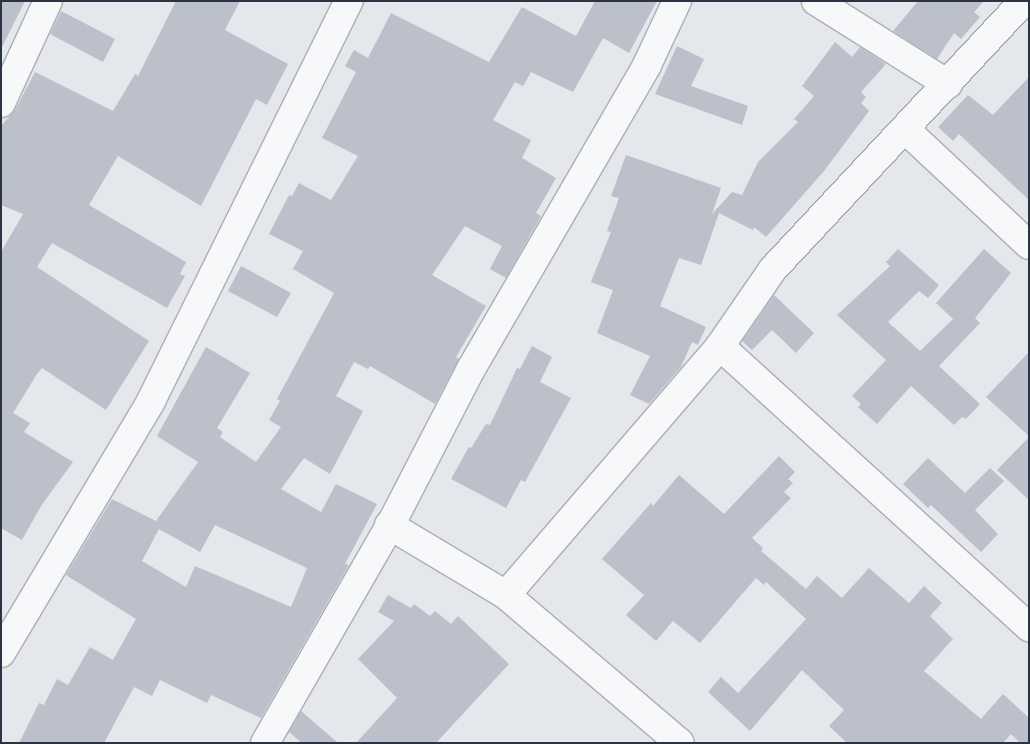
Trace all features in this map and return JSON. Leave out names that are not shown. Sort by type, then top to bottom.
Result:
[{"type":"street","points":[[1,102],[48,1]]},
{"type":"street","points":[[1,652],[151,401],[349,1]]},
{"type":"street","points":[[265,743],[390,525],[471,369],[647,64],[677,1]]},
{"type":"street","points":[[816,1],[948,84]]},
{"type":"street","points":[[506,595],[720,346],[773,269],[906,130],[1024,1]]},
{"type":"street","points":[[906,130],[1029,245]]},
{"type":"street","points":[[720,346],[1029,627]]},
{"type":"street","points":[[390,525],[506,595],[680,743]]},
{"type":"building","points":[[1,1],[25,1],[1,49]]},
{"type":"building","points":[[176,1],[240,1],[225,30],[288,64],[267,105],[256,99],[201,206],[118,156],[89,205],[186,262],[180,274],[185,276],[167,308],[52,243],[37,267],[149,341],[106,410],[42,368],[37,374],[13,413],[30,423],[24,432],[73,462],[41,506],[22,540],[1,528],[1,252],[23,214],[1,205],[1,126],[15,110],[35,72],[113,111],[135,74],[138,76]]},
{"type":"building","points":[[595,1],[657,1],[629,53],[603,38],[573,92],[531,72],[523,86],[515,82],[493,120],[531,140],[522,158],[556,178],[536,213],[541,216],[506,278],[490,269],[502,246],[465,226],[432,275],[486,306],[456,357],[459,359],[435,404],[370,366],[368,369],[354,362],[336,396],[363,411],[330,474],[304,458],[281,489],[321,512],[336,484],[377,504],[345,564],[349,565],[261,718],[211,695],[207,703],[160,680],[152,696],[134,687],[104,743],[19,743],[39,703],[44,705],[57,679],[68,685],[90,647],[113,660],[136,619],[66,575],[112,499],[156,521],[198,462],[157,436],[206,347],[250,373],[217,428],[223,432],[220,437],[256,462],[281,427],[269,420],[280,401],[277,399],[334,293],[293,269],[303,251],[269,234],[289,195],[292,196],[299,183],[331,200],[358,156],[322,138],[356,72],[345,66],[354,50],[368,58],[391,13],[489,62],[522,7],[576,36]],"holes":[[[215,525],[307,568],[291,607],[195,566],[186,587],[142,561],[159,529],[200,552]]]},
{"type":"building","points":[[918,1],[984,1],[974,12],[980,17],[961,39],[954,33],[937,59],[893,31]]},
{"type":"building","points":[[61,11],[115,39],[103,62],[50,34]]},
{"type":"building","points":[[835,42],[852,57],[860,47],[886,64],[861,92],[866,97],[861,103],[869,111],[824,171],[766,237],[754,227],[753,230],[719,213],[701,265],[679,258],[660,306],[706,327],[698,345],[692,342],[681,367],[649,404],[630,395],[650,356],[597,333],[613,290],[591,282],[611,232],[607,231],[619,198],[611,196],[626,155],[721,188],[712,214],[732,192],[742,195],[758,162],[798,122],[794,119],[814,96],[802,86]]},
{"type":"building","points":[[677,46],[704,59],[691,86],[748,106],[742,125],[655,94]]},
{"type":"building","points":[[1029,77],[1029,200],[959,134],[953,141],[938,127],[968,95],[993,115]]},
{"type":"building","points":[[898,249],[939,285],[928,298],[919,291],[888,322],[920,351],[953,319],[936,303],[984,249],[1011,273],[975,318],[980,323],[939,366],[980,404],[966,419],[962,417],[954,425],[911,386],[877,424],[858,407],[861,404],[852,396],[886,360],[837,315],[890,266],[886,262]]},
{"type":"building","points":[[241,266],[291,293],[277,317],[228,291]]},
{"type":"building","points":[[774,295],[814,333],[796,353],[772,330],[752,350],[742,341]]},
{"type":"building","points":[[532,346],[552,357],[540,382],[571,398],[525,482],[521,480],[506,508],[451,479],[469,447],[471,448],[486,424],[490,425],[517,368],[520,369]]},
{"type":"building","points":[[1029,352],[1029,436],[986,397]]},
{"type":"building","points":[[1029,437],[1029,500],[997,470]]},
{"type":"building","points":[[779,456],[795,472],[788,479],[793,483],[784,492],[791,498],[752,538],[763,548],[761,551],[806,589],[817,576],[842,598],[869,568],[909,603],[924,586],[942,603],[930,616],[953,639],[924,671],[981,719],[1003,694],[1029,718],[1029,743],[1020,743],[1011,734],[1003,743],[847,743],[829,726],[844,710],[802,670],[750,731],[708,692],[721,677],[738,693],[806,619],[766,582],[764,585],[756,578],[700,643],[673,621],[656,641],[626,615],[644,595],[602,559],[651,503],[653,506],[679,475],[724,514]]},
{"type":"building","points":[[928,458],[965,493],[990,468],[1004,481],[975,510],[998,534],[981,552],[931,505],[928,508],[903,484]]},
{"type":"building","points":[[388,595],[411,608],[414,604],[430,616],[435,611],[451,624],[458,616],[509,664],[436,743],[356,743],[397,698],[358,659],[394,621],[378,612]]},
{"type":"building","points":[[301,711],[338,743],[302,743],[289,732]]}]
